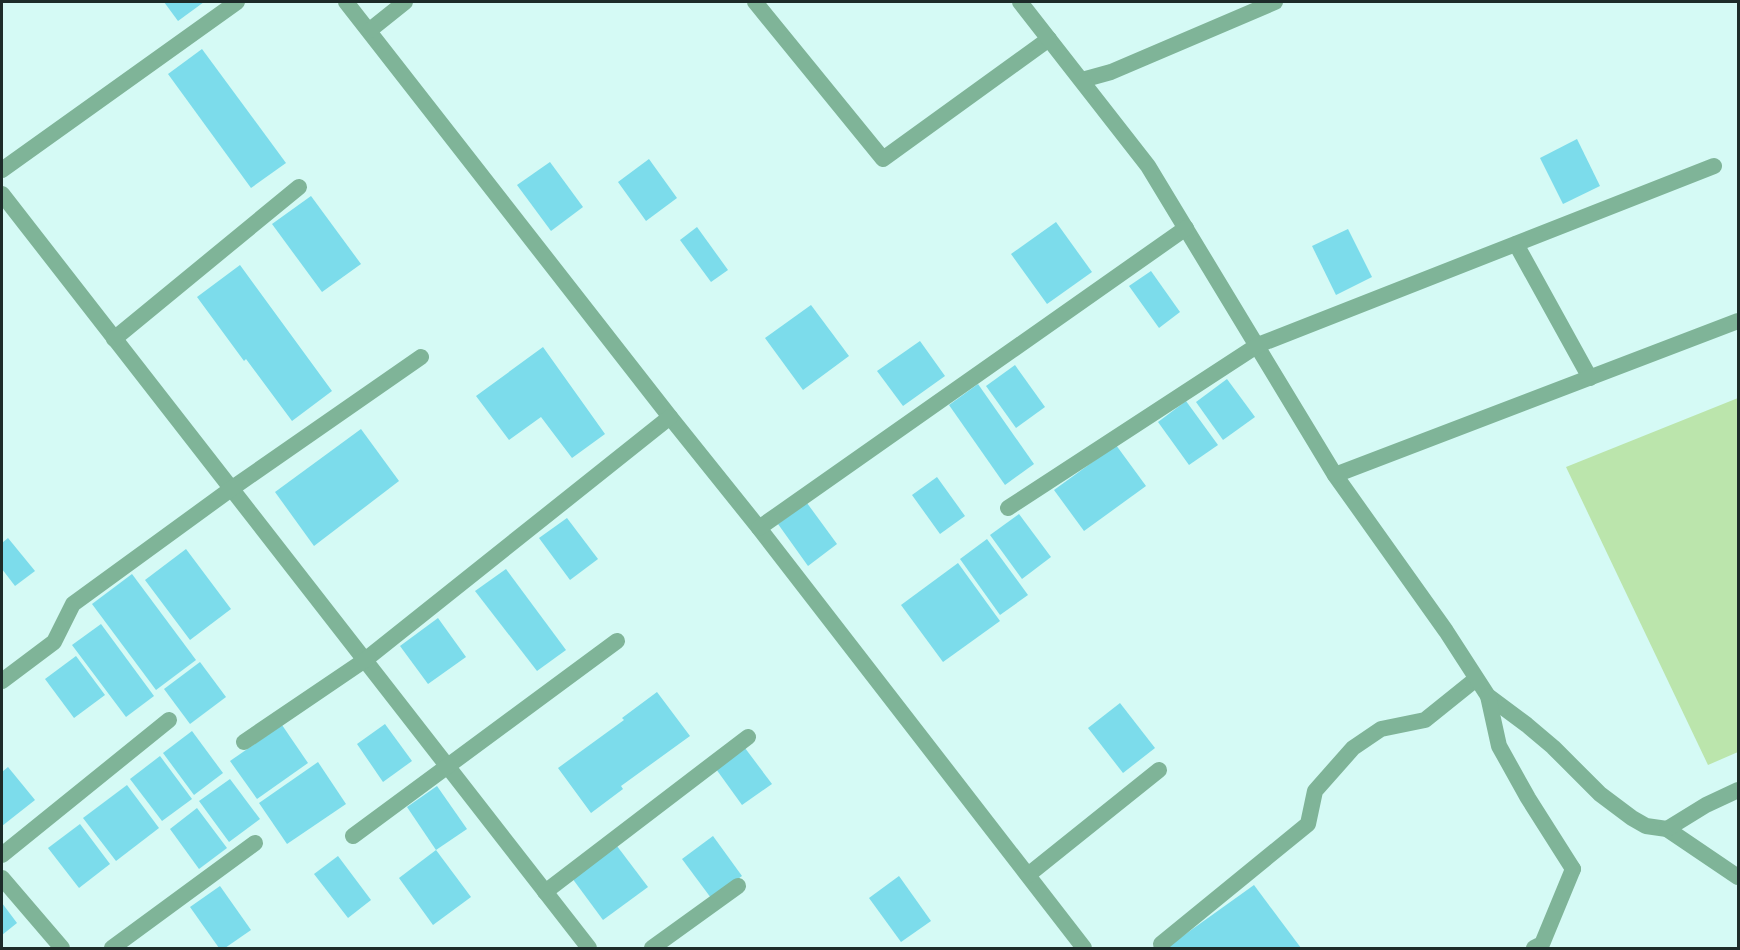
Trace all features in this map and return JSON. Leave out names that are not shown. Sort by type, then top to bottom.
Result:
[{"type":"street","points":[[2,170],[237,2]]},
{"type":"street","points":[[346,2],[759,528],[1084,948]]},
{"type":"street","points":[[370,30],[405,2]]},
{"type":"street","points":[[755,2],[883,159],[1049,39]]},
{"type":"street","points":[[1020,2],[1148,166],[1335,475],[1446,631],[1488,696],[1553,747],[1600,794],[1632,818],[1646,826],[1667,829],[1738,877]]},
{"type":"street","points":[[1082,80],[1111,72],[1275,2]]},
{"type":"street","points":[[1008,508],[1258,345],[1714,166]]},
{"type":"street","points":[[114,339],[299,187]]},
{"type":"street","points":[[2,194],[589,948]]},
{"type":"street","points":[[759,528],[1186,228]]},
{"type":"street","points":[[1516,244],[1590,378]]},
{"type":"street","points":[[1335,475],[1738,321]]},
{"type":"street","points":[[2,681],[54,642],[73,604],[231,489],[421,357]]},
{"type":"street","points":[[244,742],[365,660],[670,417]]},
{"type":"street","points":[[353,836],[617,641]]},
{"type":"street","points":[[1161,944],[1308,824],[1315,791],[1353,748],[1381,729],[1425,720],[1476,679]]},
{"type":"street","points":[[1488,696],[1499,746],[1528,798],[1573,869],[1542,944],[1534,948]]},
{"type":"street","points":[[2,855],[169,720]]},
{"type":"street","points":[[545,892],[748,737]]},
{"type":"street","points":[[1028,875],[1159,770]]},
{"type":"street","points":[[1667,829],[1706,805],[1738,790]]},
{"type":"street","points":[[112,948],[255,843]]},
{"type":"street","points":[[2,878],[62,948]]},
{"type":"street","points":[[652,948],[738,886]]},
{"type":"green space","points":[[1738,398],[1738,752],[1708,765],[1566,467]]},
{"type":"building","points":[[164,2],[204,2],[178,21]]},
{"type":"building","points":[[202,49],[286,163],[251,188],[168,74]]},
{"type":"building","points":[[1577,139],[1600,186],[1563,204],[1540,158]]},
{"type":"building","points":[[649,159],[677,198],[646,221],[618,182]]},
{"type":"building","points":[[550,162],[583,207],[551,231],[517,185]]},
{"type":"building","points":[[311,196],[361,264],[322,292],[272,224]]},
{"type":"building","points":[[1056,222],[1092,272],[1047,304],[1011,254]]},
{"type":"building","points":[[697,227],[728,270],[711,282],[680,240]]},
{"type":"building","points":[[1348,229],[1372,277],[1336,295],[1312,246]]},
{"type":"building","points":[[240,265],[332,391],[292,421],[197,297]]},
{"type":"building","points":[[1151,271],[1180,312],[1159,328],[1129,286]]},
{"type":"building","points":[[811,305],[849,356],[803,390],[765,338]]},
{"type":"building","points":[[920,341],[945,376],[903,406],[877,371]]},
{"type":"building","points":[[543,347],[605,434],[572,458],[541,417],[509,440],[476,396]]},
{"type":"building","points":[[1015,365],[1045,407],[1016,428],[986,386]]},
{"type":"building","points":[[1227,379],[1255,417],[1223,440],[1196,402]]},
{"type":"building","points":[[978,384],[1034,464],[1005,485],[949,405]]},
{"type":"building","points":[[1186,401],[1218,445],[1189,465],[1158,422]]},
{"type":"building","points":[[361,429],[399,481],[314,546],[275,492]]},
{"type":"building","points":[[1116,445],[1146,486],[1084,531],[1054,490]]},
{"type":"building","points":[[937,477],[965,516],[940,534],[912,495]]},
{"type":"building","points":[[807,503],[837,544],[808,566],[778,524]]},
{"type":"building","points":[[1019,514],[1051,557],[1022,579],[990,535]]},
{"type":"building","points":[[567,518],[598,559],[570,580],[539,538]]},
{"type":"building","points":[[8,538],[35,571],[15,586],[2,569],[2,543]]},
{"type":"building","points":[[987,539],[1028,595],[1000,615],[960,559]]},
{"type":"building","points":[[186,549],[231,609],[190,640],[145,580]]},
{"type":"building","points":[[958,563],[1000,621],[943,662],[901,605]]},
{"type":"building","points":[[506,569],[566,650],[537,671],[475,591]]},
{"type":"building","points":[[132,574],[196,660],[156,690],[92,604]]},
{"type":"building","points":[[438,618],[466,657],[428,684],[400,646]]},
{"type":"building","points":[[101,624],[154,696],[126,717],[72,645]]},
{"type":"building","points":[[76,656],[105,695],[74,718],[45,679]]},
{"type":"building","points":[[200,662],[226,697],[190,724],[164,689]]},
{"type":"building","points":[[657,692],[690,736],[621,786],[623,789],[591,813],[558,768],[624,720],[622,718]]},
{"type":"building","points":[[1120,703],[1155,748],[1123,773],[1088,728]]},
{"type":"building","points":[[385,724],[412,761],[383,782],[357,744]]},
{"type":"building","points":[[282,725],[308,763],[257,799],[230,761]]},
{"type":"building","points":[[192,731],[223,773],[194,795],[163,753]]},
{"type":"building","points":[[745,748],[772,784],[742,805],[716,769]]},
{"type":"building","points":[[160,756],[192,799],[162,821],[130,779]]},
{"type":"building","points":[[318,762],[346,804],[287,844],[259,803]]},
{"type":"building","points":[[8,767],[35,800],[2,826],[2,772]]},
{"type":"building","points":[[230,779],[260,819],[229,842],[199,801]]},
{"type":"building","points":[[127,785],[159,828],[116,861],[83,818]]},
{"type":"building","points":[[437,786],[467,829],[436,850],[407,807]]},
{"type":"building","points":[[197,808],[227,848],[199,869],[170,829]]},
{"type":"building","points":[[80,824],[110,864],[79,888],[48,848]]},
{"type":"building","points":[[713,836],[742,876],[711,898],[682,859]]},
{"type":"building","points":[[617,846],[648,887],[603,920],[572,878]]},
{"type":"building","points":[[436,850],[471,897],[433,925],[399,878]]},
{"type":"building","points":[[338,856],[371,900],[348,918],[314,874]]},
{"type":"building","points":[[899,876],[931,921],[901,942],[869,898]]},
{"type":"building","points":[[1254,885],[1301,948],[1166,948]]},
{"type":"building","points":[[220,886],[251,930],[225,948],[219,948],[190,907]]},
{"type":"building","points":[[2,903],[17,923],[2,935]]}]
